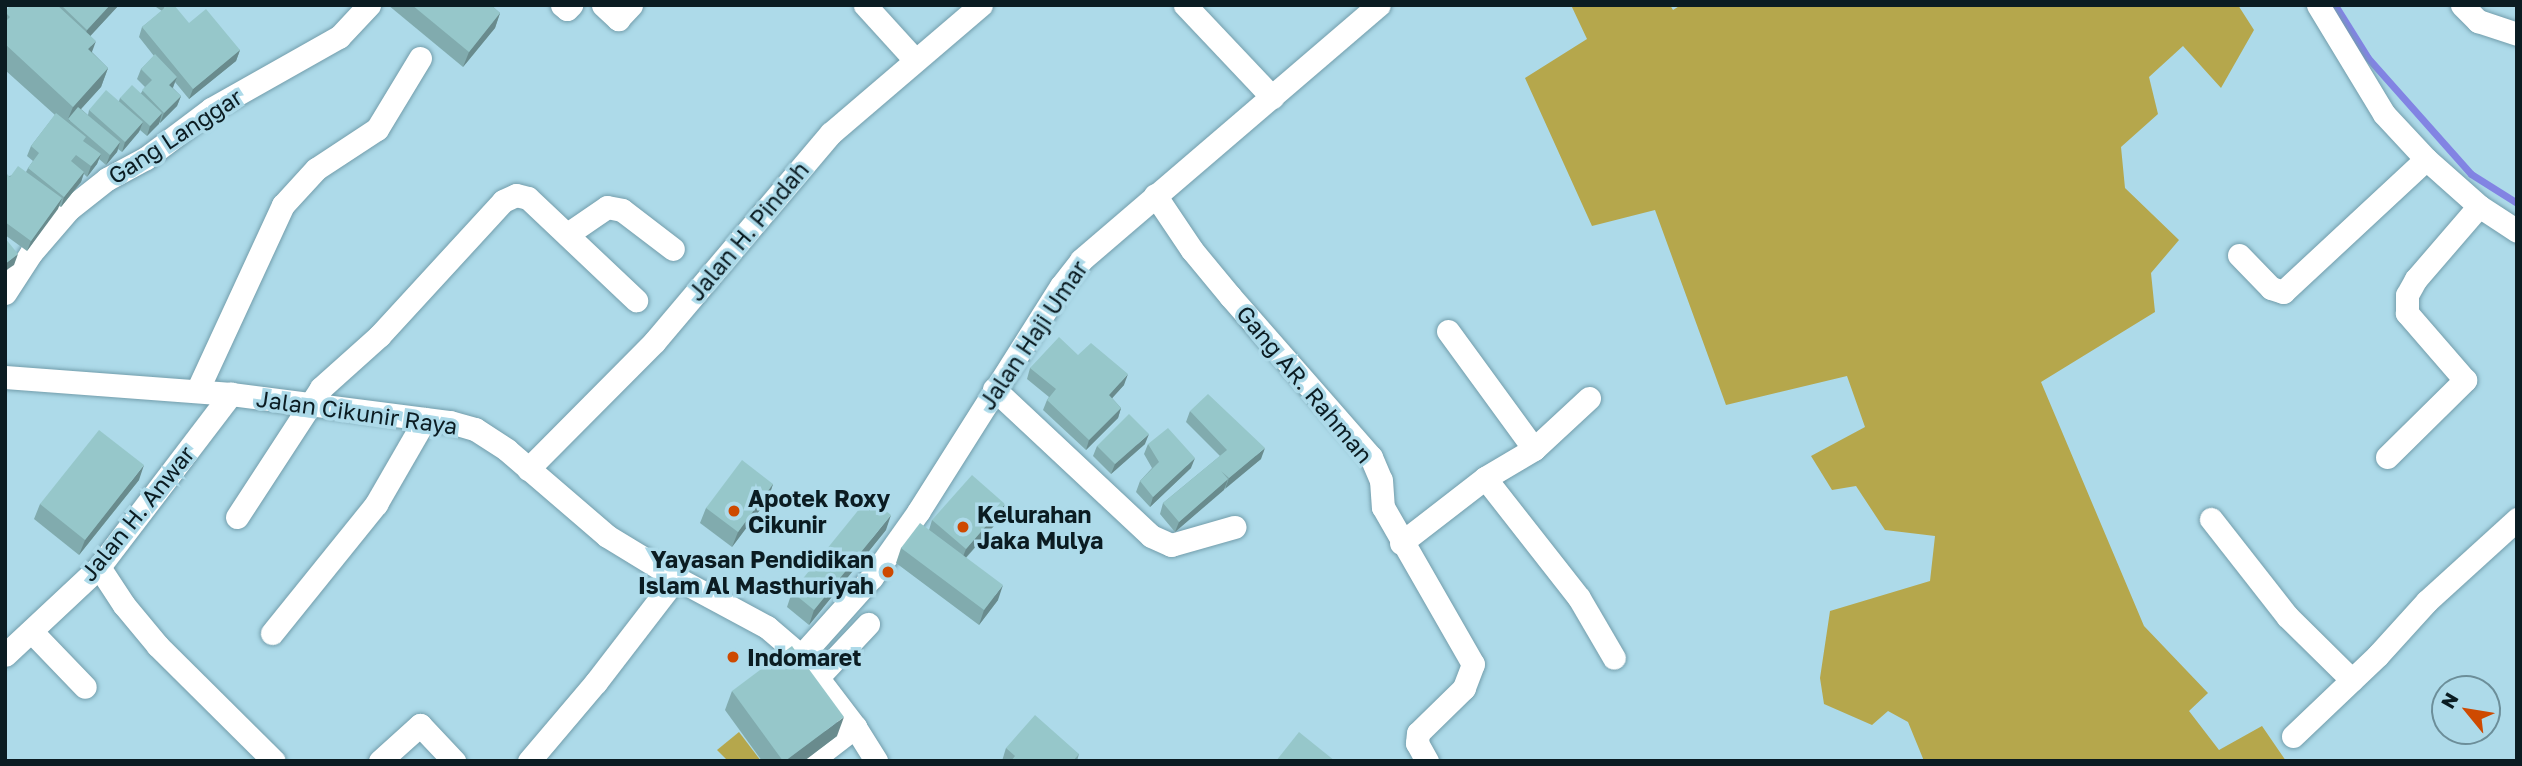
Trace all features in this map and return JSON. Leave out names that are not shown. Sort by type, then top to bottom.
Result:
[{"type":"street","name":"Gang Langgar","points":[[5,293],[31,253],[69,209],[107,180],[146,158],[211,108],[339,37],[369,5]]},
{"type":"street","points":[[562,5],[567,9],[570,5]]},
{"type":"street","points":[[603,5],[618,19],[631,5]]},
{"type":"street","points":[[865,5],[915,60]]},
{"type":"street","name":"Jalan H. Pindah","points":[[528,469],[655,341],[831,133],[981,5]]},
{"type":"street","points":[[1185,5],[1272,97]]},
{"type":"street","name":"Jalan Haji Umar","points":[[801,656],[872,577],[918,512],[995,389],[1081,260],[1379,5]]},
{"type":"street","points":[[2318,5],[2384,114],[2426,159],[2479,206],[2517,231]]},
{"type":"street","points":[[2462,5],[2478,21],[2517,34]]},
{"type":"street","points":[[197,391],[283,205],[316,169],[377,129],[420,58]]},
{"type":"street","points":[[2239,255],[2271,288],[2283,292],[2426,159]]},
{"type":"street","points":[[237,517],[309,403],[333,375],[379,336],[503,201],[516,195],[528,198],[569,233],[636,300]]},
{"type":"street","name":"Gang AR. Rahman","points":[[1155,195],[1223,286],[1371,457],[1381,480],[1383,507],[1401,543],[1473,664],[1464,688],[1418,733],[1417,743],[1427,761]]},
{"type":"street","points":[[2388,457],[2465,380],[2407,313],[2407,295],[2416,279],[2479,206]]},
{"type":"street","points":[[569,233],[607,207],[622,209],[673,248]]},
{"type":"street","points":[[1448,331],[1534,449]]},
{"type":"street","name":"Jalan Cikunir Raya","points":[[5,377],[231,394],[425,419],[475,429],[507,450],[607,536],[676,578],[766,627],[801,656],[855,727],[876,761]]},
{"type":"street","points":[[995,389],[1151,537],[1171,545],[1234,527]]},
{"type":"street","name":"Jalan H. Anwar","points":[[5,655],[99,567],[231,394]]},
{"type":"street","points":[[1401,543],[1485,478],[1534,449],[1589,398]]},
{"type":"street","points":[[272,633],[376,504],[425,419]]},
{"type":"street","points":[[1485,478],[1579,597],[1614,658]]},
{"type":"street","points":[[918,512],[931,522],[944,506]]},
{"type":"street","points":[[2211,519],[2287,616],[2352,680]]},
{"type":"street","points":[[2293,736],[2352,680],[2427,601],[2517,519]]},
{"type":"street","points":[[99,567],[124,605],[158,646],[274,761]]},
{"type":"street","points":[[529,761],[596,682],[676,578]]},
{"type":"street","points":[[818,677],[868,624]]},
{"type":"street","points":[[32,632],[85,687]]},
{"type":"street","points":[[380,761],[420,725],[454,761]]},
{"type":"street","points":[[811,761],[855,727]]},
{"type":"shaded area","points":[[1571,5],[1670,5],[1673,10],[1681,5],[2238,5],[2254,30],[2221,88],[2183,46],[2149,77],[2158,114],[2121,147],[2125,188],[2179,240],[2151,273],[2155,312],[2041,382],[2144,626],[2208,693],[2189,711],[2219,750],[2262,726],[2286,761],[1924,761],[1908,722],[1888,711],[1872,725],[1824,704],[1820,678],[1830,611],[1930,581],[1935,536],[1885,530],[1856,486],[1832,490],[1811,456],[1865,427],[1847,376],[1726,405],[1655,210],[1592,226],[1525,78],[1587,39]]},
{"type":"shaded area","points":[[739,732],[761,761],[728,761],[717,750]]},
{"type":"building","points":[[11,5],[57,5],[96,41],[88,49],[108,68],[73,107],[5,44],[5,22],[10,17],[5,12]]},
{"type":"building","points":[[61,5],[110,5],[87,30]]},
{"type":"building","points":[[168,5],[174,5],[189,23],[206,9],[240,50],[193,89],[142,27]]},
{"type":"building","points":[[412,5],[491,5],[500,13],[469,52]]},
{"type":"building","points":[[155,54],[177,77],[169,85],[181,96],[164,113],[142,90],[152,80],[141,69]]},
{"type":"building","points":[[132,85],[162,113],[150,126],[120,98]]},
{"type":"building","points":[[106,90],[143,122],[125,142],[89,110]]},
{"type":"building","points":[[78,107],[120,142],[110,155],[68,119]]},
{"type":"building","points":[[56,113],[86,137],[83,141],[101,154],[91,166],[76,155],[71,161],[84,172],[64,197],[28,168],[39,153],[31,146]]},
{"type":"building","points":[[18,166],[62,198],[31,241],[5,222],[5,177],[7,174],[10,177]]},
{"type":"building","points":[[5,238],[18,254],[5,264]]},
{"type":"building","points":[[1059,337],[1078,355],[1091,343],[1128,374],[1109,395],[1121,408],[1089,440],[1047,400],[1056,389],[1030,368]]},
{"type":"building","points":[[1208,394],[1265,448],[1229,478],[1221,471],[1228,479],[1179,522],[1163,503],[1227,450],[1190,411]]},
{"type":"building","points":[[1129,414],[1149,434],[1115,464],[1097,446]]},
{"type":"building","points":[[1168,428],[1195,458],[1153,497],[1140,481],[1159,462],[1148,444]]},
{"type":"building","points":[[99,430],[144,465],[85,540],[40,504]]},
{"type":"building","name":"Apotek Roxy Cikunir","points":[[742,460],[773,484],[738,532],[706,508]]},
{"type":"building","name":"Kelurahan Jaka Mulya","points":[[972,475],[1005,504],[966,549],[932,520]]},
{"type":"building","points":[[869,497],[891,515],[814,610],[792,592]]},
{"type":"building","points":[[920,523],[1003,585],[984,610],[901,548]]},
{"type":"building","points":[[792,646],[844,717],[783,761],[732,691]]},
{"type":"building","points":[[1035,715],[1079,754],[1073,761],[1011,761],[1015,756],[1006,748]]},
{"type":"building","points":[[1299,732],[1335,761],[1276,761]]},
{"type":"waterway","points":[[2335,5],[2368,58],[2471,174],[2517,203]]},
{"type":"place","name":"Apotek Roxy Cikunir","points":[[734,511]]},
{"type":"place","name":"Kelurahan Jaka Mulya","points":[[963,527]]},
{"type":"place","name":"Yayasan Pendidikan Islam Al Masthuriyah","points":[[888,572]]},
{"type":"place","name":"Indomaret","points":[[733,657]]}]
